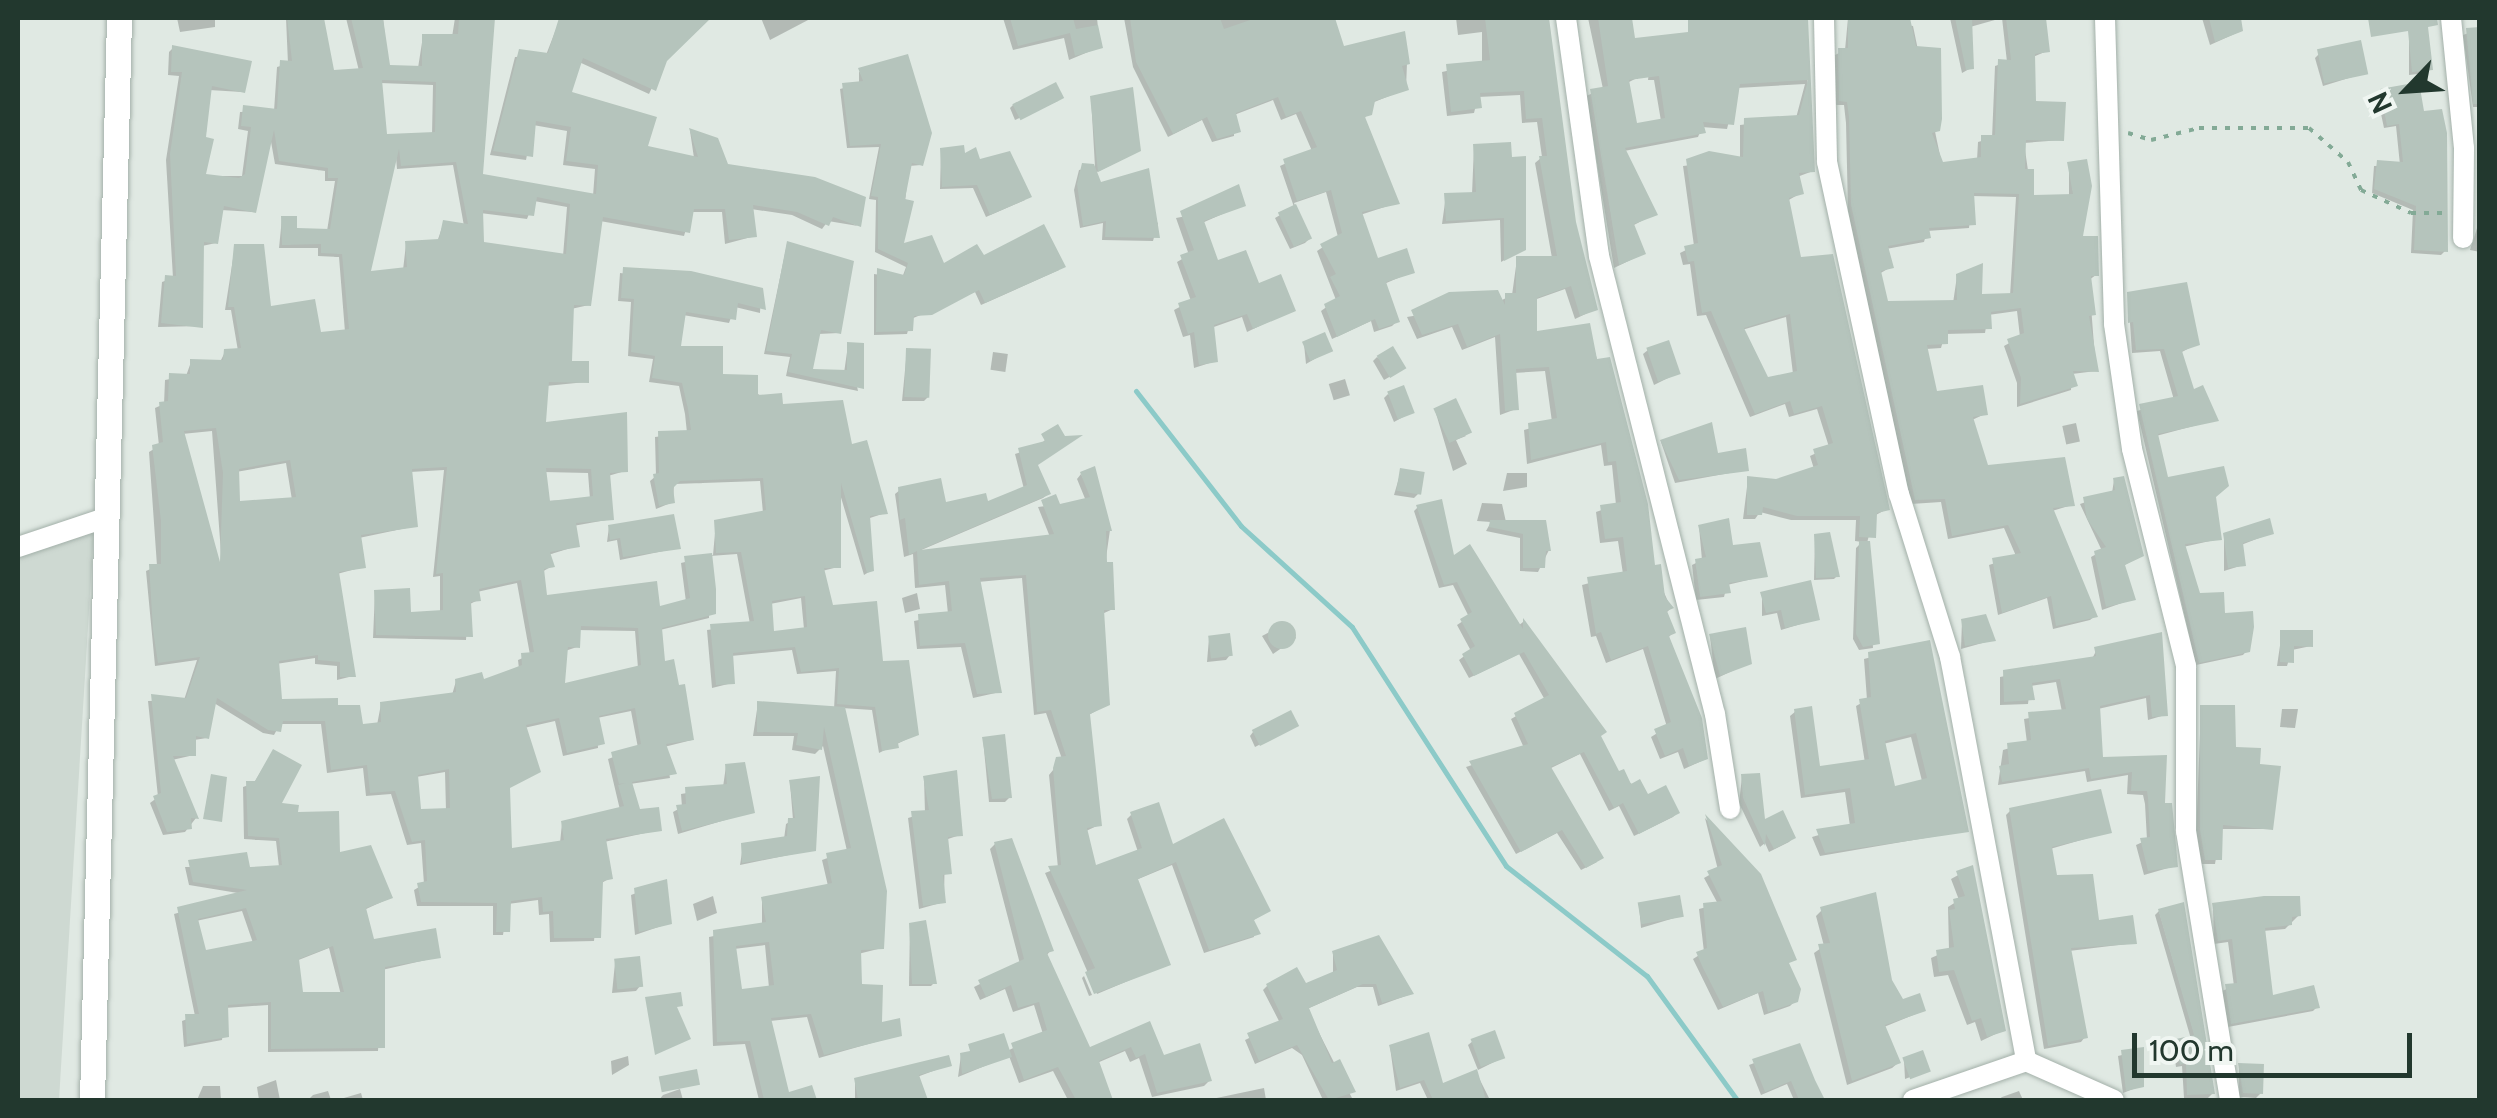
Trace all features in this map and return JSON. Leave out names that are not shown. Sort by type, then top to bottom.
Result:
[{"type":"street","points":[[92,1100],[119,18]]},
{"type":"street","points":[[1566,18],[1598,256],[1714,714],[1730,809]]},
{"type":"street","points":[[1824,18],[1827,162],[1899,494],[1950,657],[2026,1061]]},
{"type":"street","points":[[2104,18],[2114,324],[2132,449],[2186,666],[2186,830],[2230,1100]]},
{"type":"street","points":[[2451,18],[2463,238]]},
{"type":"street","points":[[18,548],[108,517]]},
{"type":"street","points":[[1912,1100],[2026,1061],[2114,1100]]},
{"type":"path","points":[[2106,127],[2151,140],[2199,128],[2309,128],[2348,162],[2361,190],[2383,203],[2411,213],[2463,213]]},
{"type":"shaded area","points":[[94,529],[59,1100],[18,1100],[18,556]]},
{"type":"building","points":[[287,18],[324,18],[334,70],[363,68],[351,18],[383,18],[390,65],[422,66],[422,34],[458,34],[459,18],[495,18],[483,174],[596,194],[598,165],[566,161],[571,127],[536,121],[533,157],[493,151],[519,49],[548,53],[559,18],[711,18],[667,61],[656,91],[583,58],[572,92],[657,117],[648,146],[698,157],[689,128],[718,138],[728,164],[815,177],[866,197],[861,227],[833,217],[829,226],[797,212],[753,205],[757,237],[729,240],[725,209],[694,209],[690,233],[603,217],[591,306],[574,305],[572,361],[589,361],[589,383],[549,382],[546,422],[627,412],[628,472],[610,473],[614,520],[576,523],[580,547],[550,552],[555,567],[544,569],[547,595],[657,581],[660,606],[690,598],[684,556],[712,553],[716,614],[662,628],[665,661],[674,659],[679,685],[685,684],[694,740],[666,744],[677,774],[632,782],[640,809],[659,807],[662,831],[606,839],[613,879],[603,881],[601,938],[554,938],[553,911],[543,912],[542,897],[511,901],[510,932],[496,932],[497,903],[421,902],[417,883],[427,881],[425,840],[412,842],[395,791],[370,793],[367,765],[331,770],[325,721],[283,721],[281,732],[268,730],[217,698],[209,739],[196,736],[196,756],[173,756],[199,819],[191,818],[192,829],[167,832],[153,796],[161,793],[151,694],[186,698],[200,657],[158,663],[153,630],[149,564],[161,564],[161,521],[152,445],[163,442],[159,402],[168,401],[169,373],[190,374],[190,359],[223,360],[224,349],[241,348],[234,307],[228,307],[234,244],[264,244],[271,306],[315,299],[321,332],[349,329],[342,254],[321,253],[321,244],[282,245],[281,216],[297,216],[297,228],[330,229],[338,178],[328,178],[328,168],[279,161],[274,130],[256,213],[224,206],[218,244],[204,242],[203,328],[161,323],[165,275],[176,276],[170,154],[182,72],[171,72],[172,45],[252,61],[245,93],[212,86],[206,137],[214,139],[206,174],[239,178],[245,174],[251,127],[241,126],[243,105],[277,109],[280,60],[292,61]],"holes":[[[382,80],[436,82],[435,132],[387,134]],[[399,149],[401,166],[456,162],[468,224],[443,220],[439,239],[405,241],[407,267],[371,271]],[[537,197],[570,204],[566,254],[484,242],[483,210],[534,216]],[[216,428],[223,473],[220,562],[184,431]],[[290,460],[296,497],[240,501],[239,469]],[[447,467],[436,574],[443,573],[443,610],[411,612],[410,588],[374,590],[376,635],[473,637],[471,602],[481,601],[479,589],[521,580],[534,652],[521,653],[522,665],[484,679],[482,672],[455,679],[456,692],[380,702],[381,722],[363,724],[360,705],[338,705],[338,698],[282,699],[279,661],[318,655],[318,660],[340,662],[340,677],[356,677],[339,572],[366,568],[361,535],[418,527],[412,469]],[[546,468],[591,469],[593,496],[550,501]],[[581,626],[638,628],[641,665],[565,683],[568,647],[580,648]],[[635,708],[641,744],[611,752],[619,784],[626,783],[618,785],[624,806],[561,821],[564,840],[512,848],[510,788],[541,772],[526,725],[559,718],[567,753],[605,744],[599,716]],[[449,769],[450,808],[421,809],[418,775]]]},
{"type":"building","points":[[1010,18],[1073,18],[1076,29],[1098,25],[1103,48],[1075,56],[1070,33],[1018,46]]},
{"type":"building","points":[[1130,18],[1220,18],[1224,29],[1256,18],[1335,18],[1344,46],[1405,31],[1410,64],[1402,66],[1409,90],[1375,101],[1372,115],[1365,117],[1400,204],[1362,212],[1378,258],[1407,248],[1415,273],[1386,282],[1400,322],[1379,329],[1375,319],[1337,337],[1324,304],[1340,296],[1330,277],[1336,274],[1320,244],[1342,233],[1331,190],[1297,201],[1283,159],[1317,147],[1301,111],[1286,117],[1278,97],[1236,113],[1241,132],[1217,139],[1207,117],[1173,134],[1136,62]]},
{"type":"building","points":[[1485,18],[1549,18],[1576,222],[1598,310],[1580,316],[1571,286],[1537,298],[1537,331],[1590,323],[1597,359],[1610,357],[1648,504],[1655,565],[1661,564],[1665,597],[1674,608],[1667,611],[1676,633],[1669,636],[1702,718],[1708,759],[1689,766],[1683,748],[1665,756],[1654,729],[1671,722],[1648,646],[1611,660],[1601,632],[1596,634],[1587,577],[1627,571],[1623,537],[1605,539],[1600,505],[1621,502],[1616,461],[1608,462],[1606,442],[1531,460],[1528,423],[1557,418],[1549,367],[1516,369],[1519,410],[1505,411],[1500,334],[1467,347],[1458,324],[1422,335],[1411,310],[1449,292],[1498,290],[1505,305],[1505,293],[1516,293],[1516,256],[1557,256],[1539,156],[1547,156],[1542,118],[1526,119],[1524,91],[1480,93],[1482,108],[1451,112],[1446,64],[1490,60]]},
{"type":"building","points":[[1598,18],[1632,18],[1635,38],[1688,32],[1688,18],[1808,18],[1815,172],[1799,173],[1804,194],[1789,198],[1801,257],[1833,254],[1890,510],[1877,513],[1876,538],[1859,537],[1860,516],[1797,516],[1763,507],[1762,515],[1747,515],[1747,476],[1776,479],[1818,465],[1813,449],[1833,443],[1822,406],[1794,414],[1790,401],[1755,414],[1711,311],[1702,313],[1694,261],[1688,262],[1684,246],[1698,243],[1686,159],[1709,151],[1743,157],[1744,118],[1799,115],[1808,80],[1740,84],[1734,125],[1703,122],[1706,133],[1625,148],[1658,215],[1634,224],[1646,254],[1619,265],[1590,89],[1608,86]],"holes":[[[1659,76],[1665,118],[1637,123],[1629,80]],[[1790,314],[1797,371],[1768,377],[1744,328]]]},
{"type":"building","points":[[1848,18],[1910,18],[1916,46],[1941,48],[1942,119],[1940,131],[1932,133],[1943,162],[1981,157],[1981,135],[1995,135],[1998,59],[2011,60],[2006,18],[2046,18],[2050,52],[2035,54],[2036,101],[2066,102],[2064,141],[2026,140],[2025,169],[2034,169],[2034,195],[2073,194],[2067,162],[2087,159],[2092,186],[2083,236],[2098,236],[2099,276],[2091,276],[2096,315],[2089,316],[2099,372],[2073,371],[2078,386],[2020,404],[2021,378],[2007,339],[2024,333],[2021,308],[1991,312],[1992,329],[1948,330],[1948,344],[1927,345],[1937,391],[1983,385],[1988,415],[1973,417],[1988,465],[2065,457],[2075,506],[2053,508],[2098,617],[2056,626],[2051,596],[2002,613],[1992,558],[2021,553],[2008,525],[1952,536],[1945,499],[1915,500],[1851,205],[1849,117],[1847,102],[1839,101],[1838,48],[1848,48]],"holes":[[[1974,193],[2019,194],[2013,293],[1982,294],[1983,263],[1956,274],[1957,300],[1888,301],[1881,271],[1894,268],[1888,246],[1931,238],[1929,228],[1976,225]]]},
{"type":"building","points":[[1955,18],[1972,18],[1974,69],[1966,70]]},
{"type":"building","points":[[2209,18],[2241,18],[2243,31],[2215,42]]},
{"type":"building","points":[[2368,18],[2437,18],[2438,25],[2428,27],[2433,70],[2412,72],[2408,31],[2371,37]]},
{"type":"building","points":[[2480,27],[2480,104],[2473,104],[2466,28]]},
{"type":"building","points":[[2361,40],[2368,74],[2324,84],[2317,49]]},
{"type":"building","points":[[908,54],[932,133],[923,166],[912,163],[905,199],[914,201],[904,243],[932,235],[944,263],[977,244],[984,255],[1044,224],[1066,267],[985,303],[979,290],[932,315],[914,316],[913,331],[876,332],[877,268],[904,275],[908,263],[878,249],[878,197],[871,196],[881,144],[850,146],[842,83],[863,81],[858,68]]},
{"type":"building","points":[[1056,82],[1064,98],[1021,120],[1012,104]]},
{"type":"building","points":[[2419,82],[2424,111],[2442,109],[2447,133],[2448,252],[2414,250],[2416,206],[2374,189],[2377,160],[2403,162],[2399,124],[2387,126],[2380,89]]},
{"type":"building","points":[[1133,87],[1141,151],[1098,172],[1090,96]]},
{"type":"building","points":[[1511,142],[1512,157],[1526,156],[1526,250],[1504,261],[1504,218],[1446,221],[1444,193],[1476,192],[1473,144]]},
{"type":"building","points":[[964,145],[965,153],[976,147],[980,159],[1010,151],[1032,197],[990,215],[977,185],[942,187],[940,148]]},
{"type":"building","points":[[1082,163],[1094,164],[1101,182],[1149,168],[1160,238],[1105,237],[1106,221],[1083,226],[1077,184]]},
{"type":"building","points":[[1239,184],[1246,206],[1204,221],[1218,260],[1246,250],[1259,283],[1281,274],[1296,311],[1253,329],[1247,314],[1214,325],[1218,362],[1199,365],[1194,332],[1188,334],[1178,303],[1196,297],[1180,255],[1194,250],[1180,211]]},
{"type":"building","points":[[1296,204],[1312,238],[1294,247],[1278,212]]},
{"type":"building","points":[[787,241],[854,261],[841,334],[821,330],[813,369],[847,370],[847,342],[864,343],[864,389],[788,372],[792,354],[766,351]]},
{"type":"building","points":[[623,267],[691,271],[763,288],[766,310],[738,303],[736,320],[686,312],[681,346],[723,346],[723,374],[758,375],[758,395],[782,393],[783,404],[843,400],[852,444],[867,440],[888,514],[870,516],[874,571],[867,573],[841,483],[841,568],[824,568],[833,605],[877,601],[883,661],[909,660],[919,735],[898,743],[899,748],[882,751],[875,707],[837,704],[839,668],[801,672],[795,647],[733,653],[735,684],[716,685],[710,624],[754,621],[741,552],[716,553],[714,520],[766,510],[763,478],[680,481],[673,488],[675,503],[659,506],[653,474],[659,473],[658,431],[691,430],[688,409],[682,383],[652,378],[655,356],[631,352],[634,299],[621,298]],"holes":[[[805,596],[807,627],[774,631],[772,601]]]},
{"type":"building","points":[[2187,282],[2200,345],[2182,351],[2194,389],[2203,385],[2219,421],[2158,434],[2168,477],[2224,466],[2229,486],[2216,497],[2222,540],[2185,544],[2200,593],[2224,592],[2225,613],[2253,611],[2254,627],[2250,652],[2199,663],[2139,404],[2178,396],[2164,349],[2136,350],[2133,322],[2128,323],[2127,292]]},
{"type":"building","points":[[1325,332],[1333,351],[1310,361],[1302,342]]},
{"type":"building","points":[[1669,340],[1681,374],[1658,382],[1646,348]]},
{"type":"building","points":[[1393,346],[1406,368],[1390,378],[1377,356]]},
{"type":"building","points":[[906,348],[931,349],[929,398],[904,397]]},
{"type":"building","points":[[1404,385],[1415,413],[1398,419],[1387,391]]},
{"type":"building","points":[[1456,398],[1472,432],[1449,443],[1433,409]]},
{"type":"building","points":[[1712,422],[1718,453],[1746,448],[1749,471],[1679,480],[1660,440]]},
{"type":"building","points":[[1058,424],[1065,436],[1083,435],[1038,465],[1051,494],[920,550],[1054,534],[1041,500],[1056,494],[1060,504],[1090,497],[1080,472],[1095,466],[1112,531],[1106,531],[1107,562],[1113,562],[1115,610],[1104,610],[1110,705],[1090,714],[1102,826],[1087,828],[1096,865],[1142,848],[1130,812],[1159,802],[1173,844],[1224,818],[1271,911],[1254,920],[1261,934],[1209,950],[1176,862],[1138,879],[1171,965],[1094,994],[1085,972],[1095,968],[1048,866],[1061,865],[1053,768],[1056,757],[1066,756],[1051,710],[1037,712],[1026,575],[980,578],[1002,693],[977,694],[965,643],[920,646],[918,614],[952,611],[949,581],[919,585],[917,551],[909,555],[905,518],[900,520],[898,487],[941,478],[946,502],[986,493],[988,501],[1027,485],[1018,448],[1045,441],[1041,434]]},
{"type":"building","points":[[1400,468],[1425,472],[1421,495],[1396,491]]},
{"type":"building","points":[[2124,476],[2144,556],[2125,565],[2136,600],[2106,607],[2094,551],[2106,547],[2087,519],[2083,497],[2115,490],[2113,478]]},
{"type":"building","points":[[1442,499],[1454,555],[1470,544],[1523,629],[1523,618],[1607,732],[1601,736],[1619,771],[1624,769],[1631,784],[1640,779],[1648,794],[1666,785],[1680,813],[1639,834],[1623,803],[1614,808],[1584,752],[1551,767],[1604,858],[1586,868],[1562,830],[1521,852],[1469,761],[1528,744],[1514,713],[1549,695],[1524,652],[1474,676],[1462,654],[1475,646],[1460,619],[1472,612],[1457,582],[1444,585],[1416,505]]},
{"type":"building","points":[[674,514],[681,549],[623,557],[620,538],[610,540],[608,525]]},
{"type":"building","points":[[1729,518],[1733,545],[1760,542],[1768,577],[1729,583],[1731,593],[1700,597],[1695,559],[1706,557],[1698,525]]},
{"type":"building","points":[[2270,518],[2274,534],[2243,543],[2246,566],[2228,568],[2223,533]]},
{"type":"building","points":[[1490,520],[1546,520],[1551,551],[1546,551],[1545,568],[1523,568],[1523,534],[1489,527]]},
{"type":"building","points":[[1830,532],[1840,577],[1816,578],[1814,534]]},
{"type":"building","points":[[1859,541],[1870,541],[1880,644],[1863,647],[1856,634]]},
{"type":"building","points":[[1811,580],[1820,620],[1785,628],[1781,610],[1766,613],[1760,592]]},
{"type":"building","points":[[1986,614],[1996,641],[1965,646],[1961,619]]},
{"type":"building","points":[[1282,621],[1292,625],[1296,635],[1292,645],[1282,649],[1272,645],[1268,635],[1272,625]]},
{"type":"building","points":[[1746,627],[1752,664],[1720,676],[1709,634]]},
{"type":"building","points":[[2280,630],[2313,630],[2313,647],[2294,646],[2294,663],[2280,662]]},
{"type":"building","points":[[2162,632],[2168,716],[2152,717],[2150,695],[2100,706],[2103,757],[2167,755],[2165,803],[2172,803],[2178,867],[2148,871],[2140,838],[2150,837],[2147,791],[2131,791],[2132,772],[2091,779],[2089,768],[2002,782],[1999,766],[2009,764],[2007,743],[2031,740],[2028,712],[2066,709],[2060,679],[2032,683],[2035,700],[2004,702],[2003,670],[2096,656],[2094,647]]},
{"type":"building","points":[[1230,633],[1233,656],[1211,659],[1208,636]]},
{"type":"building","points":[[1930,640],[1969,832],[1825,853],[1816,829],[1855,823],[1850,788],[1805,795],[1794,709],[1812,706],[1820,766],[1869,759],[1859,699],[1871,697],[1868,652]],"holes":[[[1916,733],[1927,778],[1895,786],[1885,741]]]},
{"type":"building","points":[[757,701],[845,707],[887,891],[884,949],[861,950],[862,984],[883,985],[882,1022],[900,1018],[902,1036],[824,1055],[811,1014],[771,1018],[789,1092],[812,1085],[817,1100],[764,1100],[750,1041],[717,1042],[713,930],[766,922],[761,897],[832,883],[826,853],[851,848],[824,727],[822,750],[796,745],[798,733],[757,732]],"holes":[[[769,942],[774,985],[742,989],[736,946]]]},
{"type":"building","points":[[2200,705],[2235,705],[2236,747],[2261,748],[2260,764],[2281,766],[2273,830],[2223,825],[2222,860],[2205,860],[2200,830]]},
{"type":"building","points":[[1291,710],[1299,726],[1260,746],[1252,730]]},
{"type":"building","points":[[1005,734],[1012,798],[992,799],[982,737]]},
{"type":"building","points":[[273,749],[302,765],[282,803],[299,805],[298,812],[339,811],[340,852],[371,845],[393,898],[366,908],[374,939],[436,928],[441,958],[385,967],[385,1048],[271,1049],[271,1002],[228,1005],[229,1037],[187,1044],[185,1014],[199,1014],[177,907],[247,890],[193,882],[188,860],[247,852],[250,867],[282,865],[279,838],[248,836],[246,781],[255,781]],"holes":[[[246,908],[257,940],[206,950],[198,919]],[[333,946],[344,992],[303,992],[299,959]]]},
{"type":"building","points":[[745,762],[755,813],[682,831],[676,805],[686,804],[685,787],[727,784],[725,764]]},
{"type":"building","points":[[957,770],[963,836],[948,837],[952,874],[943,875],[946,903],[923,906],[911,811],[929,810],[923,776]]},
{"type":"building","points":[[1760,773],[1765,819],[1783,810],[1796,838],[1774,849],[1766,834],[1765,846],[1743,798],[1741,774]]},
{"type":"building","points":[[211,774],[227,777],[222,822],[203,819]]},
{"type":"building","points":[[820,776],[816,851],[742,863],[741,843],[787,836],[788,818],[795,818],[789,780]]},
{"type":"building","points":[[2101,789],[2112,833],[2052,847],[2057,875],[2093,874],[2099,920],[2133,915],[2137,944],[2071,948],[2088,1038],[2048,1046],[2009,808]]},
{"type":"building","points":[[1705,814],[1761,874],[1797,960],[1789,963],[1801,989],[1798,1002],[1768,1012],[1763,991],[1723,1007],[1703,968],[1696,952],[1707,948],[1703,903],[1722,901],[1707,871],[1722,865]]},
{"type":"building","points":[[1012,838],[1054,951],[1047,953],[1090,1047],[1150,1021],[1164,1055],[1200,1043],[1212,1081],[1157,1093],[1145,1054],[1136,1058],[1131,1047],[1099,1061],[1113,1100],[1076,1100],[1058,1067],[1024,1080],[1011,1043],[1047,1030],[1039,1002],[1018,1008],[1011,985],[986,997],[978,980],[1024,959],[994,842]]},
{"type":"building","points":[[1973,865],[2006,1031],[1987,1037],[1981,1018],[1972,1021],[1954,970],[1939,972],[1936,950],[1954,947],[1949,910],[1955,909],[1953,899],[1965,896],[1956,871]]},
{"type":"building","points":[[667,879],[672,924],[639,932],[634,888]]},
{"type":"building","points":[[1876,892],[1892,980],[1903,999],[1920,993],[1926,1011],[1885,1025],[1901,1063],[1852,1081],[1818,944],[1830,943],[1820,907]]},
{"type":"building","points":[[1680,895],[1684,917],[1641,924],[1638,902]]},
{"type":"building","points":[[2300,896],[2301,916],[2292,917],[2292,925],[2265,928],[2273,995],[2314,985],[2320,1008],[2231,1024],[2225,984],[2237,983],[2232,939],[2218,941],[2212,903]]},
{"type":"building","points":[[2184,902],[2215,1094],[2187,1095],[2186,1063],[2180,1065],[2176,1045],[2176,1039],[2194,1035],[2158,909]]},
{"type":"building","points":[[926,920],[937,984],[912,984],[909,923]]},
{"type":"building","points":[[1379,935],[1414,994],[1382,1003],[1376,984],[1363,984],[1309,1008],[1332,1063],[1340,1059],[1356,1092],[1329,1100],[1297,1045],[1259,1061],[1247,1033],[1283,1019],[1266,984],[1297,967],[1306,983],[1337,970],[1332,951]]},
{"type":"building","points":[[640,956],[643,987],[617,990],[614,959]]},
{"type":"building","points":[[681,992],[683,1006],[677,1007],[691,1039],[655,1055],[645,997]]},
{"type":"building","points":[[1495,1030],[1505,1058],[1481,1067],[1471,1039]]},
{"type":"building","points":[[1429,1032],[1443,1083],[1477,1069],[1486,1100],[1433,1100],[1424,1080],[1400,1088],[1389,1045]]},
{"type":"building","points":[[1004,1033],[1012,1057],[962,1074],[960,1053],[970,1051],[968,1044]]},
{"type":"building","points":[[1800,1043],[1825,1100],[1799,1100],[1791,1081],[1765,1092],[1752,1059]]},
{"type":"building","points":[[2144,1047],[2144,1087],[2126,1091],[2121,1050]]},
{"type":"building","points":[[1923,1050],[1931,1072],[1910,1079],[1902,1058]]},
{"type":"building","points":[[949,1055],[952,1066],[919,1075],[928,1100],[858,1100],[854,1078]]},
{"type":"building","points":[[2238,1063],[2264,1064],[2263,1094],[2243,1093]]},
{"type":"building","points":[[697,1069],[700,1085],[662,1092],[659,1076]]},
{"type":"waterway","points":[[1136,391],[1241,526],[1352,627],[1506,866],[1647,976],[1737,1100]]}]
